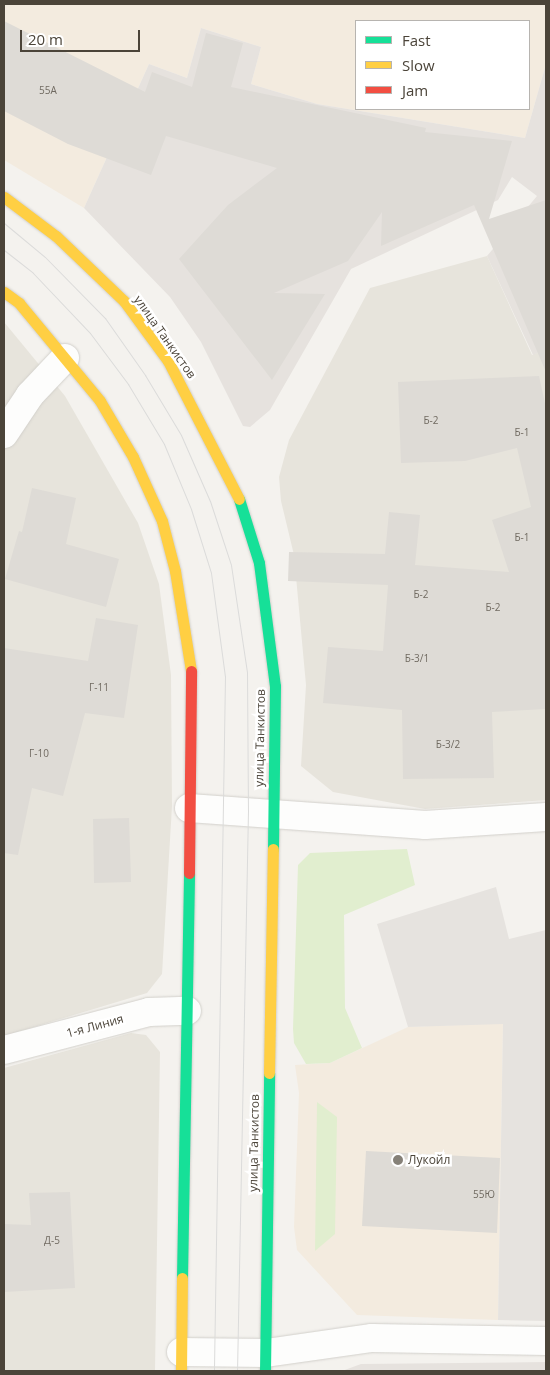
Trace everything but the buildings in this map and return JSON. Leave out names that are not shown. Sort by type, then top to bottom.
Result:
[{"type":"main road","name":"улица Танкистов","points":[[4,197],[56,236],[124,301],[168,361],[235,485],[259,563],[275,686],[265,1362]]},
{"type":"main road","points":[[4,292],[19,303],[100,401],[133,457],[162,521],[175,572],[192,674],[181,1362]]},
{"type":"street","points":[[4,434],[30,395],[65,358]]},
{"type":"street","points":[[190,808],[425,824],[546,817]]},
{"type":"street","name":"1-я Линия","points":[[4,1050],[149,1012],[187,1010]]},
{"type":"street","points":[[181,1362],[265,1362],[372,1338],[546,1341]]},
{"type":"shaded area","points":[[4,4],[546,4],[546,64],[525,138],[317,104],[251,84],[261,47],[201,28],[187,78],[149,64],[84,208],[4,160]]},
{"type":"shaded area","points":[[201,28],[261,47],[251,84],[317,104],[525,138],[546,64],[546,349],[533,355],[487,256],[537,196],[512,177],[498,200],[351,269],[270,410],[250,427],[243,426],[201,342],[170,297],[84,208],[149,64],[187,78]]},
{"type":"shaded area","points":[[487,256],[532,355],[546,349],[546,800],[425,809],[333,792],[301,766],[306,685],[294,555],[281,501],[279,477],[289,440],[370,288]]},
{"type":"shaded area","points":[[4,322],[65,396],[138,523],[159,584],[171,675],[172,806],[162,974],[147,993],[4,1036]]},
{"type":"shaded area","points":[[496,887],[509,939],[546,930],[546,1321],[498,1320],[503,1024],[408,1027],[377,924]]},
{"type":"shaded area","name":"Лукойл","points":[[503,1023],[498,1320],[357,1315],[297,1250],[294,1227],[299,1093],[295,1065],[330,1063],[408,1027]]},
{"type":"shaded area","points":[[131,1033],[146,1035],[160,1052],[155,1371],[4,1371],[4,1068]]},
{"type":"shaded area","points":[[546,1362],[546,1371],[342,1371],[361,1364]]},
{"type":"green space","points":[[407,849],[415,885],[344,915],[345,1008],[362,1048],[330,1063],[306,1064],[294,1043],[293,1029],[298,865],[310,853]]},
{"type":"green space","points":[[317,1102],[337,1117],[335,1234],[315,1251]]},
{"type":"tram line","points":[[4,223],[45,257],[105,318],[145,375],[181,435],[210,501],[231,565],[247,672],[248,810],[237,1371]]},
{"type":"tram line","points":[[4,250],[33,273],[90,333],[128,384],[164,444],[191,509],[211,573],[225,676],[214,1371]]},
{"type":"traffic: fast","points":[[239,499],[259,563],[275,686],[273,849]]},
{"type":"traffic: fast","points":[[182,1278],[189,873]]},
{"type":"traffic: fast","points":[[265,1371],[269,1073]]},
{"type":"traffic: slow","points":[[4,197],[56,236],[124,301],[168,361],[239,499]]},
{"type":"traffic: slow","points":[[4,292],[19,303],[100,401],[133,457],[162,521],[175,571],[191,671]]},
{"type":"traffic: slow","points":[[269,1073],[273,849]]},
{"type":"traffic: slow","points":[[181,1371],[182,1278]]},
{"type":"traffic: jam","points":[[189,873],[191,671]]},
{"type":"place","name":"Лукойл","points":[[398,1160]]}]
